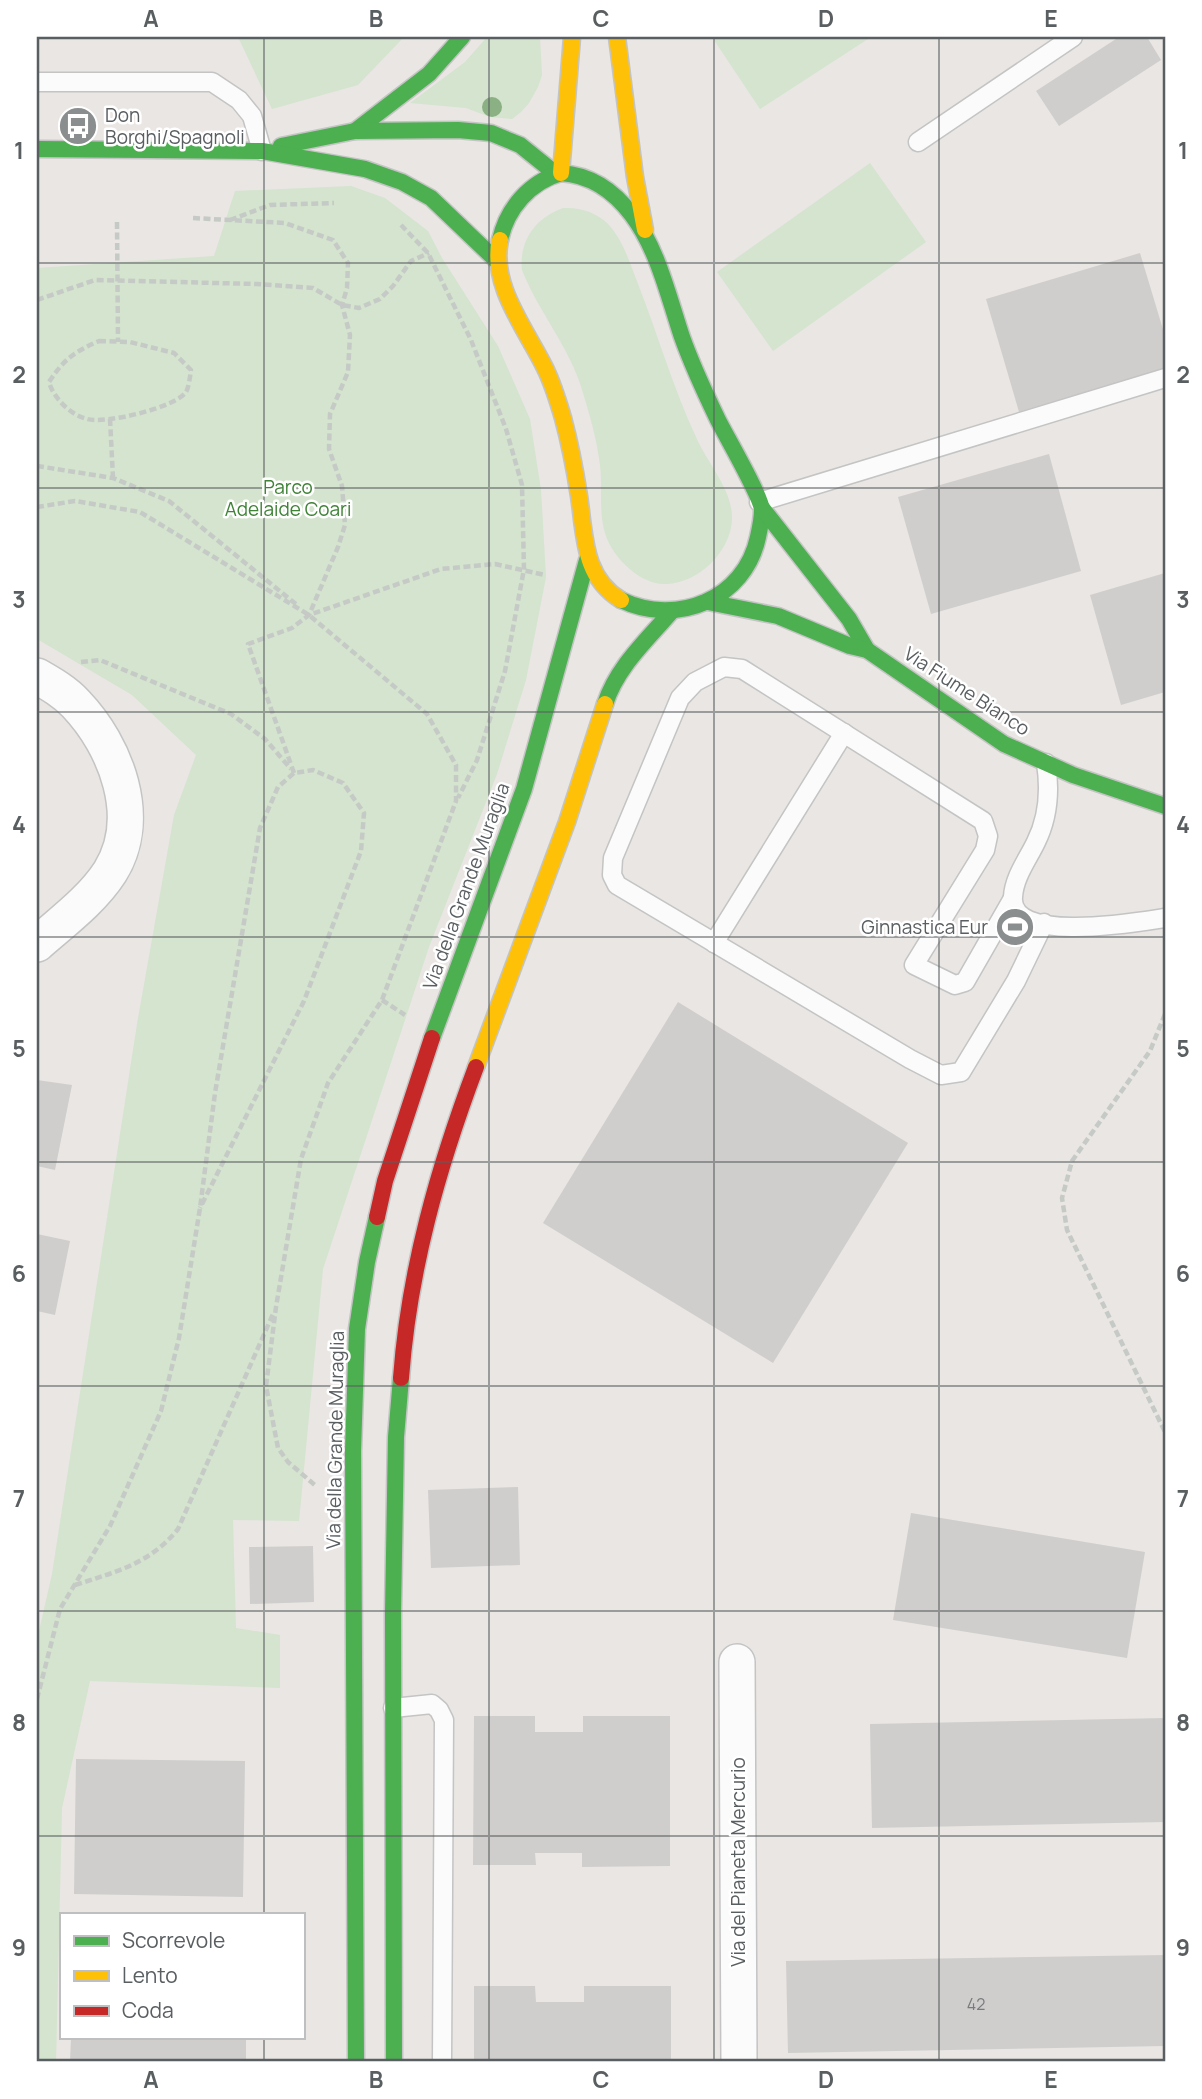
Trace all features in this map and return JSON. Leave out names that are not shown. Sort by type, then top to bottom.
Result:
[{"type":"street","points":[[355,131],[429,74],[462,37]]},
{"type":"street","points":[[558,173],[571,68],[572,37]]},
{"type":"street","points":[[617,37],[635,177],[647,238],[689,357],[760,505],[849,619],[867,650]]},
{"type":"street","points":[[262,151],[355,131],[458,130],[498,135],[520,145],[558,173],[588,178],[609,191],[633,216],[647,238]]},
{"type":"street","points":[[37,149],[262,151],[347,165],[388,176],[431,198],[498,262]]},
{"type":"street","points":[[558,173],[537,183],[519,201],[503,229],[498,262],[510,299],[544,366],[560,407],[575,467],[587,561],[603,585],[616,597],[638,608],[671,612],[708,602],[728,590],[749,564],[758,542],[760,505]]},
{"type":"street","name":"Via della Grande Muraglia","points":[[356,2062],[354,1514],[355,1359],[360,1306],[377,1215],[406,1111],[524,789],[587,561]]},
{"type":"street","points":[[708,602],[778,616],[850,646],[867,650]]},
{"type":"street","points":[[394,2062],[393,1613],[398,1393],[414,1275],[427,1214],[461,1103],[563,833],[609,692],[624,666],[671,612]]},
{"type":"street","name":"Via Fiume Bianco","points":[[867,650],[986,733],[1092,782],[1165,806]]},
{"type":"street","points":[[37,944],[102,882],[116,860],[124,830],[125,813],[120,778],[94,724],[76,703],[47,681]]},
{"type":"street","name":"Via del Pianeta Mercurio","points":[[737,1662],[738,2062]]},
{"type":"lane","points":[[918,142],[1073,37]]},
{"type":"lane","points":[[37,82],[212,82],[239,100],[252,116],[262,151]]},
{"type":"lane","points":[[760,505],[1165,378]]},
{"type":"lane","points":[[1044,923],[1016,981],[961,1072],[941,1074],[910,1059],[617,886],[612,875],[613,858],[680,698],[695,682],[724,667],[742,669],[983,821],[988,836],[985,850],[914,965],[955,985],[965,982],[1012,900],[1015,886],[1043,824],[1048,790],[1046,763]]},
{"type":"lane","points":[[714,943],[844,733]]},
{"type":"lane","points":[[1012,900],[1017,912],[1027,919],[1044,923],[1091,927],[1165,918]]},
{"type":"lane","points":[[393,1708],[432,1704],[444,1720],[442,2062]]},
{"type":"path","points":[[226,221],[270,205],[336,203]]},
{"type":"path","points":[[193,218],[285,223],[333,240],[348,263],[347,288],[342,305],[350,335],[348,372],[330,414],[329,449],[342,486],[345,525],[309,615]]},
{"type":"path","points":[[37,300],[94,280],[257,284],[313,288],[342,305],[359,308],[380,299],[411,261],[437,248],[455,220]]},
{"type":"path","points":[[354,1514],[304,1476],[288,1462],[278,1448],[266,1386],[276,1307],[301,1159],[328,1083],[382,1000],[456,801],[477,760],[505,671],[524,569],[522,485],[506,429],[471,340],[428,253],[397,221]]},
{"type":"path","points":[[117,222],[118,342]]},
{"type":"path","points":[[99,341],[130,342],[174,353],[191,370],[187,391],[176,400],[150,410],[110,419],[86,419],[62,403],[52,391],[49,382],[59,366],[75,351],[99,341]]},
{"type":"path","points":[[110,419],[113,478]]},
{"type":"path","points":[[37,466],[113,478],[169,501],[427,714],[456,765],[456,801]]},
{"type":"path","points":[[37,507],[75,501],[141,512],[309,615]]},
{"type":"path","points":[[294,773],[248,645],[292,628],[309,615],[441,569],[495,564],[550,577]]},
{"type":"path","points":[[47,681],[77,663],[100,660],[231,713],[265,739],[294,773]]},
{"type":"path","points":[[37,1699],[60,1609],[110,1526],[161,1411],[179,1338],[215,1093],[260,828],[278,787],[294,773],[313,770],[343,783],[364,813],[361,851],[304,1001],[200,1208]]},
{"type":"path","points":[[1165,1014],[1150,1051],[1072,1161],[1062,1198],[1067,1230],[1165,1432]]},
{"type":"path","points":[[74,1586],[131,1567],[165,1546],[178,1529],[276,1307]]},
{"type":"green space","points":[[238,37],[404,37],[358,85],[272,109]]},
{"type":"green space","points":[[487,37],[540,37],[542,75],[529,103],[521,112],[512,119],[490,117],[466,108],[410,103],[465,62]]},
{"type":"green space","points":[[712,37],[871,37],[760,109]]},
{"type":"green space","points":[[870,163],[926,242],[773,351],[717,272]]},
{"type":"green space","name":"Parco Adelaide Coari","points":[[351,186],[385,198],[428,231],[498,346],[530,419],[541,490],[546,577],[526,680],[497,774],[429,947],[323,1269],[299,1521],[233,1520],[236,1628],[280,1635],[280,1688],[90,1681],[62,1808],[56,2062],[37,2062],[37,1640],[52,1574],[137,1024],[174,815],[196,755],[132,695],[37,639],[37,268],[214,256],[235,191]]},
{"type":"green space","points":[[563,208],[581,209],[602,219],[622,244],[688,418],[728,498],[732,519],[726,543],[711,563],[690,578],[678,582],[657,583],[640,577],[625,565],[609,543],[603,524],[599,456],[583,393],[570,360],[522,270],[523,249],[531,232],[553,212]]},
{"type":"building","points":[[1119,37],[1147,37],[1161,60],[1059,126],[1036,91]]},
{"type":"building","points":[[1140,253],[1165,336],[1165,368],[1019,412],[986,299]]},
{"type":"building","points":[[1049,454],[1081,571],[931,614],[898,497]]},
{"type":"building","points":[[1165,573],[1165,692],[1121,705],[1090,595]]},
{"type":"building","points":[[678,1002],[908,1143],[773,1363],[543,1223]]},
{"type":"building","points":[[37,1080],[72,1085],[55,1170],[37,1166]]},
{"type":"building","points":[[37,1234],[70,1241],[55,1315],[37,1311]]},
{"type":"building","points":[[518,1487],[520,1565],[431,1568],[428,1490]]},
{"type":"building","points":[[911,1513],[1145,1552],[1127,1658],[893,1620]]},
{"type":"building","points":[[313,1546],[314,1602],[250,1604],[249,1547]]},
{"type":"building","points":[[474,1716],[535,1716],[535,1732],[583,1732],[583,1716],[670,1716],[670,1866],[582,1867],[582,1853],[535,1853],[536,1865],[473,1865]]},
{"type":"building","points":[[1165,1718],[1165,1822],[872,1828],[870,1724]]},
{"type":"building","points":[[76,1759],[245,1761],[243,1897],[74,1894]]},
{"type":"building","points":[[1165,1955],[1165,2046],[788,2053],[786,1961]]},
{"type":"building","points":[[474,1986],[535,1986],[536,2002],[584,2002],[584,1986],[671,1986],[671,2062],[474,2062]]},
{"type":"building","points":[[71,2039],[246,2039],[246,2062],[70,2062]]},
{"type":"traffic: fast","points":[[355,131],[429,74],[462,37]]},
{"type":"traffic: fast","points":[[281,146],[355,131],[458,130],[491,133],[520,145],[556,174]]},
{"type":"traffic: fast","points":[[37,149],[262,151],[365,169],[402,182],[431,198],[498,262]]},
{"type":"traffic: fast","points":[[561,173],[582,177],[601,186],[625,206],[641,229],[662,273],[694,368],[756,492],[762,510],[751,559],[739,577],[724,591],[706,602],[686,608],[664,610],[642,608],[621,600]]},
{"type":"traffic: fast","points":[[500,240],[508,217],[522,198],[539,183],[561,173]]},
{"type":"traffic: fast","points":[[762,508],[849,619],[867,650]]},
{"type":"traffic: fast","points":[[432,1038],[524,789],[587,560]]},
{"type":"traffic: fast","points":[[708,602],[778,616],[850,646],[867,650],[1004,744],[1073,775],[1165,806]]},
{"type":"traffic: fast","points":[[605,704],[625,666],[671,612]]},
{"type":"traffic: fast","points":[[356,2062],[353,1451],[357,1329],[377,1217]]},
{"type":"traffic: fast","points":[[394,2062],[393,1613],[396,1437],[401,1378]]},
{"type":"traffic: slow","points":[[561,173],[572,37]]},
{"type":"traffic: slow","points":[[617,37],[635,177],[645,230]]},
{"type":"traffic: slow","points":[[500,240],[498,257],[505,290],[548,374],[563,418],[588,554],[599,580],[621,600]]},
{"type":"traffic: slow","points":[[476,1067],[567,822],[605,704]]},
{"type":"traffic: jam","points":[[377,1217],[385,1181],[432,1038]]},
{"type":"traffic: jam","points":[[401,1378],[411,1298],[427,1220],[449,1143],[476,1067]]},
{"type":"place","name":"Don Borghi/Spagnoli","points":[[78,126]]},
{"type":"place","name":"Ginnastica Eur","points":[[1015,927]]}]
